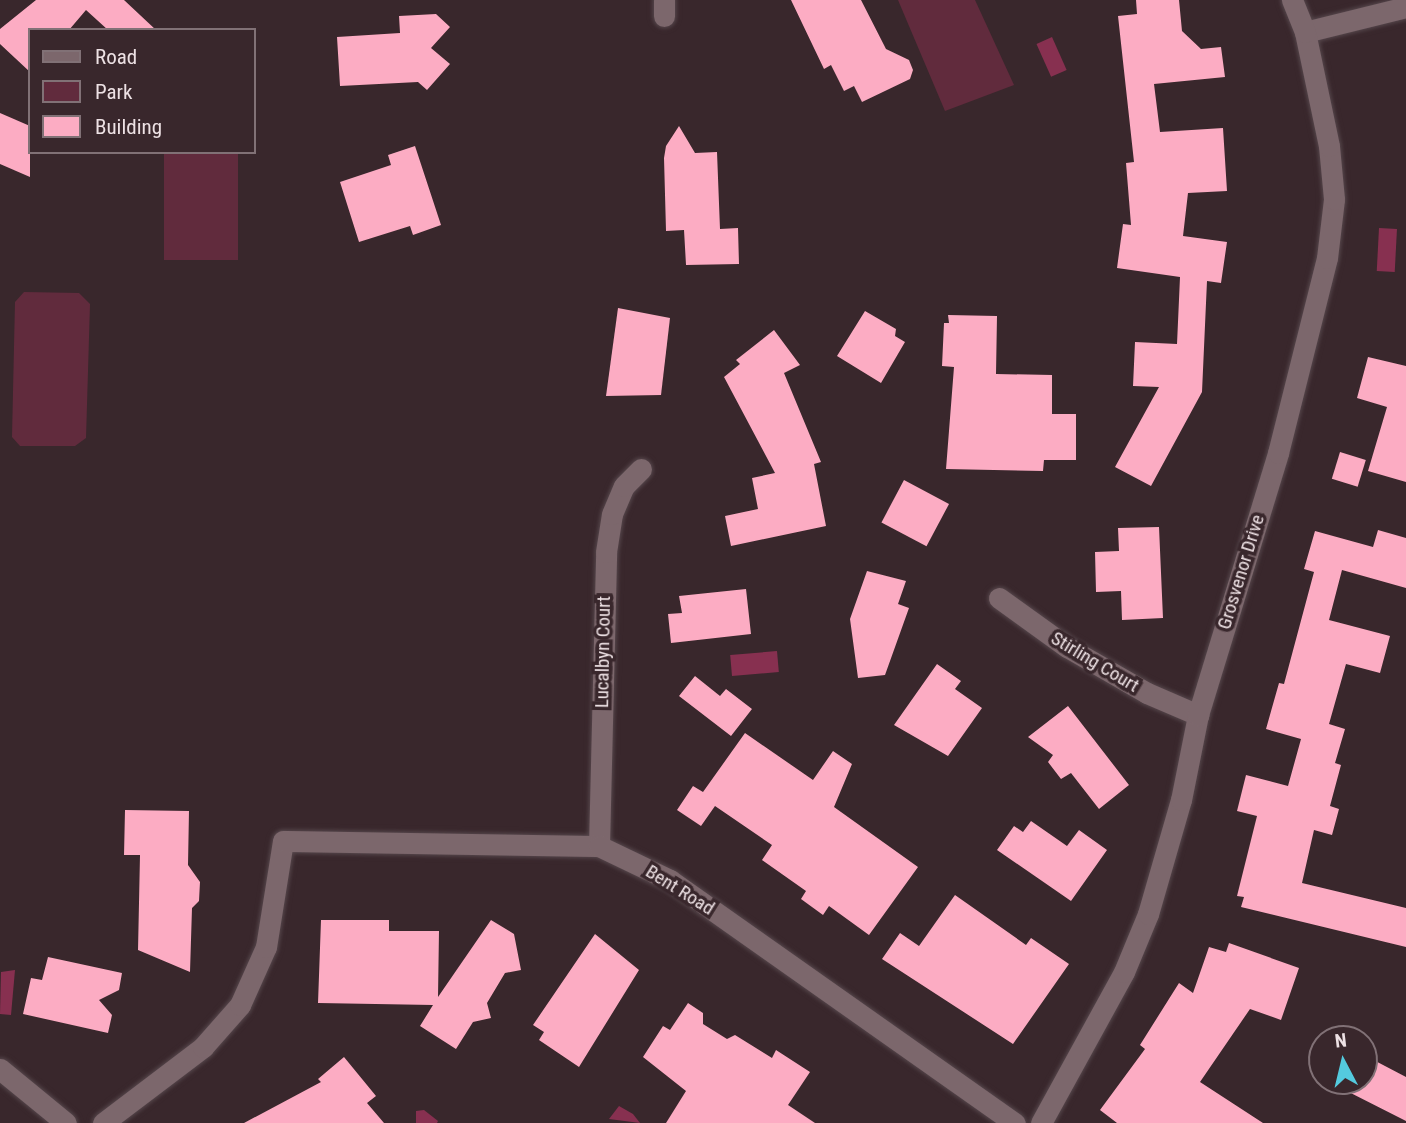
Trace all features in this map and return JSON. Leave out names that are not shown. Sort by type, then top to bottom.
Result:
[{"type":"street","name":"Grosvenor Drive","points":[[1041,1123],[1124,972],[1148,914],[1181,800],[1198,715],[1278,453],[1327,258],[1333,186],[1305,32],[1292,0]]},
{"type":"street","points":[[1305,32],[1406,7]]},
{"type":"street","name":"Lucalbyn Court","points":[[599,846],[606,552],[612,514],[624,486],[641,469]]},
{"type":"street","name":"Stirling Court","points":[[999,598],[1067,647],[1147,694],[1198,715]]},
{"type":"street","name":"Bent Road","points":[[103,1123],[204,1047],[240,1005],[254,983],[266,947],[283,841],[599,846],[670,880],[1015,1123]]},
{"type":"street","points":[[0,1069],[66,1123]]},
{"type":"green space","points":[[898,0],[975,0],[1014,85],[945,111]]},
{"type":"green space","points":[[164,154],[238,154],[238,260],[164,260]]},
{"type":"green space","points":[[24,292],[79,293],[90,304],[86,438],[75,446],[20,446],[12,437],[15,302]]},
{"type":"shaded area","points":[[1052,37],[1067,70],[1051,77],[1036,44]]},
{"type":"shaded area","points":[[1379,228],[1397,229],[1395,272],[1377,271]]},
{"type":"shaded area","points":[[777,651],[779,672],[732,676],[730,655]]},
{"type":"shaded area","points":[[15,970],[11,1015],[0,1014],[1,972]]},
{"type":"shaded area","points":[[619,1106],[633,1114],[640,1123],[609,1119]]},
{"type":"shaded area","points":[[424,1110],[438,1121],[437,1123],[416,1123],[416,1111]]},
{"type":"building","points":[[36,0],[124,0],[154,28],[106,28],[86,10],[71,28],[28,28],[28,70],[0,44],[0,29]]},
{"type":"building","points":[[791,0],[861,0],[886,49],[909,60],[913,70],[910,79],[862,102],[854,86],[844,91],[831,65],[824,69]]},
{"type":"building","points":[[1136,0],[1179,0],[1182,31],[1201,49],[1221,47],[1225,77],[1154,84],[1160,132],[1223,128],[1227,191],[1188,193],[1183,236],[1227,242],[1221,283],[1207,281],[1202,392],[1151,486],[1115,467],[1159,387],[1133,386],[1135,342],[1177,344],[1180,277],[1117,268],[1123,224],[1131,225],[1126,163],[1134,162],[1118,16],[1137,14]]},
{"type":"building","points":[[436,14],[450,27],[431,48],[450,64],[427,90],[418,82],[340,86],[337,37],[400,33],[399,16]]},
{"type":"building","points":[[0,113],[28,125],[30,177],[0,164]]},
{"type":"building","points":[[679,126],[695,153],[717,152],[720,229],[738,228],[739,264],[686,265],[684,230],[666,231],[664,158],[666,146]]},
{"type":"building","points":[[415,146],[441,225],[413,235],[410,226],[359,242],[340,182],[391,165],[388,155]]},
{"type":"building","points":[[618,308],[670,318],[661,395],[606,396]]},
{"type":"building","points":[[865,311],[896,329],[895,336],[905,342],[881,383],[837,356]]},
{"type":"building","points":[[948,315],[997,316],[996,374],[1052,375],[1052,414],[1076,414],[1076,460],[1044,460],[1043,471],[946,469],[954,367],[942,366],[944,323],[949,323]]},
{"type":"building","points":[[774,330],[800,365],[784,373],[821,462],[814,464],[826,526],[731,546],[725,516],[758,509],[752,478],[775,473],[724,377],[740,364],[736,360]]},
{"type":"building","points":[[1368,357],[1406,366],[1406,482],[1368,471],[1387,407],[1357,398]]},
{"type":"building","points":[[1340,452],[1366,460],[1358,487],[1332,479]]},
{"type":"building","points":[[904,480],[949,504],[926,546],[881,522]]},
{"type":"building","points":[[1159,527],[1163,618],[1122,620],[1121,591],[1096,592],[1095,552],[1119,551],[1118,528]]},
{"type":"building","points":[[1378,530],[1406,538],[1406,588],[1342,570],[1329,620],[1390,636],[1380,673],[1346,664],[1329,724],[1345,729],[1335,763],[1341,765],[1330,806],[1339,809],[1332,835],[1314,830],[1302,883],[1406,908],[1406,947],[1241,907],[1244,897],[1237,896],[1257,816],[1237,811],[1246,775],[1288,786],[1301,739],[1266,729],[1279,683],[1284,684],[1314,572],[1304,569],[1315,531],[1373,547]]},
{"type":"building","points":[[867,571],[906,581],[898,604],[909,608],[885,675],[858,678],[850,619]]},
{"type":"building","points":[[746,589],[751,634],[671,643],[668,614],[682,613],[679,596]]},
{"type":"building","points":[[937,664],[961,681],[955,689],[982,708],[948,756],[894,725]]},
{"type":"building","points":[[695,676],[720,696],[726,689],[752,709],[731,736],[679,696]]},
{"type":"building","points":[[1068,706],[1129,785],[1099,809],[1071,773],[1061,779],[1048,762],[1053,755],[1028,737]]},
{"type":"building","points":[[745,733],[813,780],[833,751],[852,764],[834,807],[918,867],[869,935],[829,906],[823,915],[801,899],[806,891],[762,860],[772,845],[715,806],[701,826],[677,810],[693,786],[703,792]]},
{"type":"building","points":[[125,810],[189,811],[188,865],[200,882],[199,901],[192,908],[190,972],[138,950],[140,855],[124,855]]},
{"type":"building","points":[[1031,821],[1067,846],[1079,830],[1107,850],[1071,901],[997,850],[1014,826],[1023,832]]},
{"type":"building","points":[[955,895],[1026,945],[1031,938],[1069,964],[1013,1044],[882,959],[900,933],[919,946]]},
{"type":"building","points":[[321,920],[389,920],[389,931],[439,931],[438,997],[491,920],[514,934],[521,970],[505,973],[487,1003],[491,1018],[473,1022],[456,1049],[420,1026],[433,1005],[318,1003]]},
{"type":"building","points":[[595,934],[639,970],[579,1067],[539,1040],[544,1032],[533,1025]]},
{"type":"building","points":[[1229,943],[1299,968],[1281,1020],[1250,1009],[1200,1082],[1263,1123],[1117,1123],[1100,1110],[1145,1049],[1140,1045],[1179,983],[1193,993],[1209,947],[1226,952]]},
{"type":"building","points":[[48,957],[122,973],[119,990],[99,1000],[112,1015],[108,1033],[23,1014],[31,978],[42,980]]},
{"type":"building","points":[[688,1003],[703,1013],[703,1024],[727,1039],[735,1035],[772,1058],[776,1050],[810,1072],[788,1105],[815,1123],[666,1123],[686,1091],[643,1057],[663,1026],[670,1030]]},
{"type":"building","points":[[344,1057],[376,1096],[367,1103],[384,1123],[244,1123],[321,1082],[318,1079]]},
{"type":"building","points":[[1378,1062],[1406,1077],[1406,1121],[1355,1095],[1378,1095]]}]
